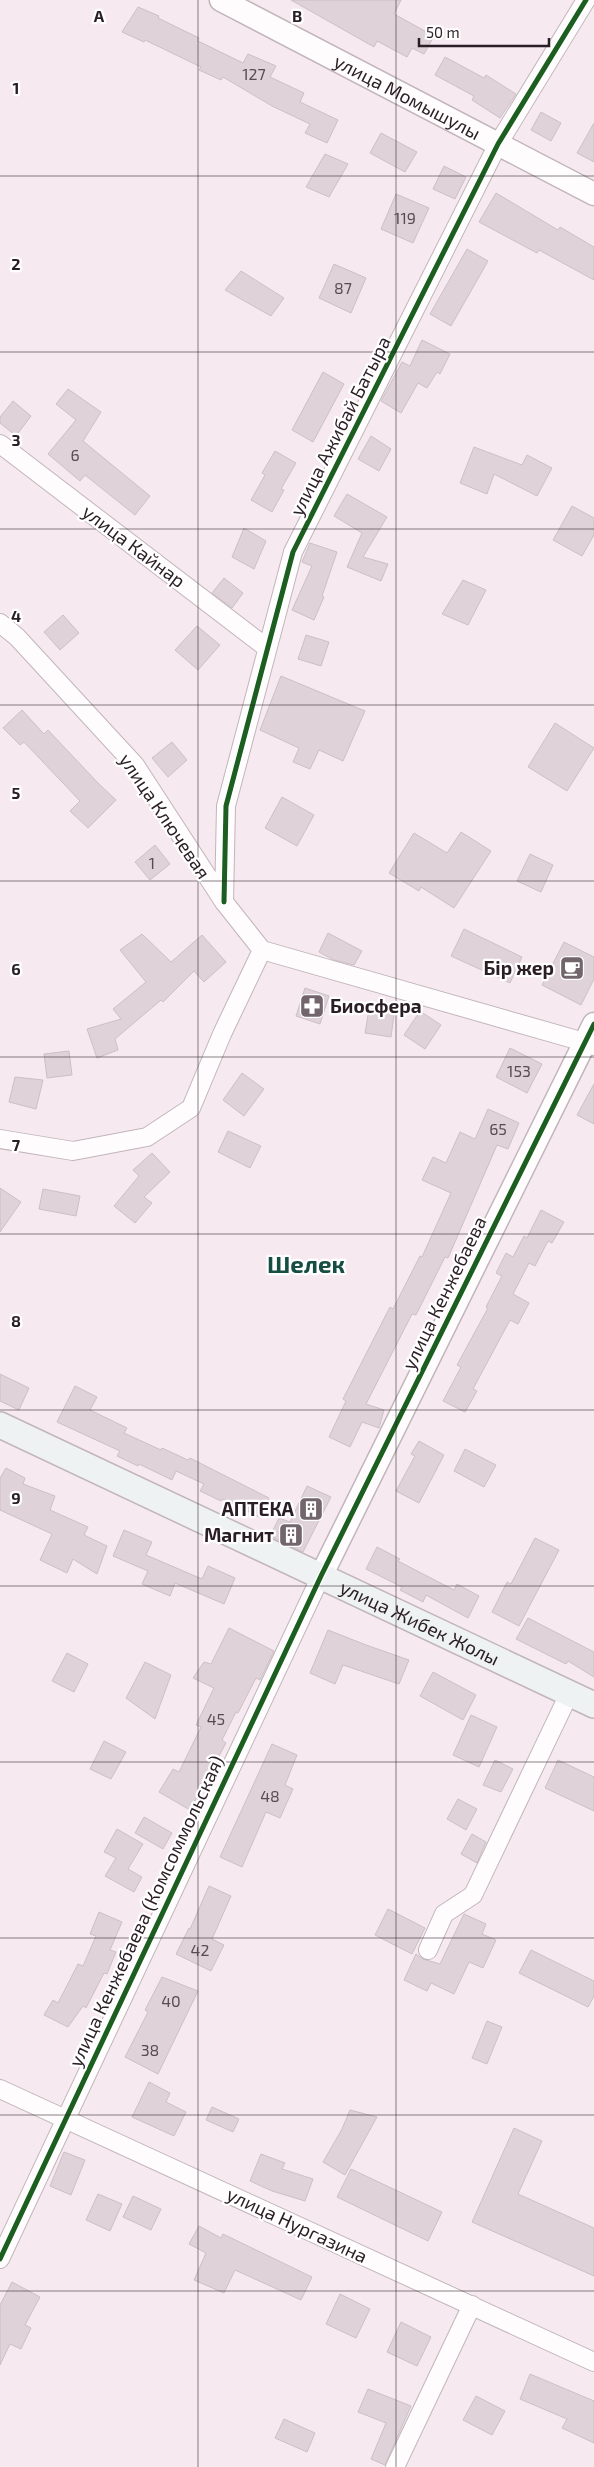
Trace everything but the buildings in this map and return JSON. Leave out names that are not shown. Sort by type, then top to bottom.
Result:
[{"type":"main road","name":"улица Жибек Жолы","points":[[0,1425],[594,1705]]},
{"type":"street","name":"улица Момышулы","points":[[221,0],[594,194]]},
{"type":"street","name":"улица Ажибай Батыра","points":[[224,902],[226,806],[293,552],[498,144],[586,0]]},
{"type":"street","name":"улица Кайнар","points":[[0,444],[268,648]]},
{"type":"street","name":"улица Ключевая","points":[[0,623],[17,637],[134,765],[224,902],[262,950]]},
{"type":"street","points":[[0,1138],[74,1151],[147,1137],[191,1108],[222,1034],[262,950],[591,1037]]},
{"type":"street","name":"улица Кенжебаева","points":[[321,1576],[591,1037]]},
{"type":"street","name":"улица Кенжебаева (Комсоммольская)","points":[[0,2259],[321,1576]]},
{"type":"street","points":[[428,1950],[444,1914],[473,1895],[569,1694]]},
{"type":"street","name":"улица Нургазина","points":[[0,2089],[594,2362]]},
{"type":"street","points":[[394,2467],[472,2305]]},
{"type":"cycle path","points":[[224,902],[226,806],[293,552],[498,144],[586,0]]},
{"type":"cycle path","points":[[0,2259],[321,1576],[594,1024]]},
{"type":"place","name":"Бір жер","points":[[572,968]]},
{"type":"place","name":"Биосфера","points":[[312,1006]]},
{"type":"place","name":"АПТЕКА","points":[[311,1509]]},
{"type":"place","name":"Магнит","points":[[291,1535]]},
{"type":"district","name":"Шелек","points":[[306,1265]]}]
